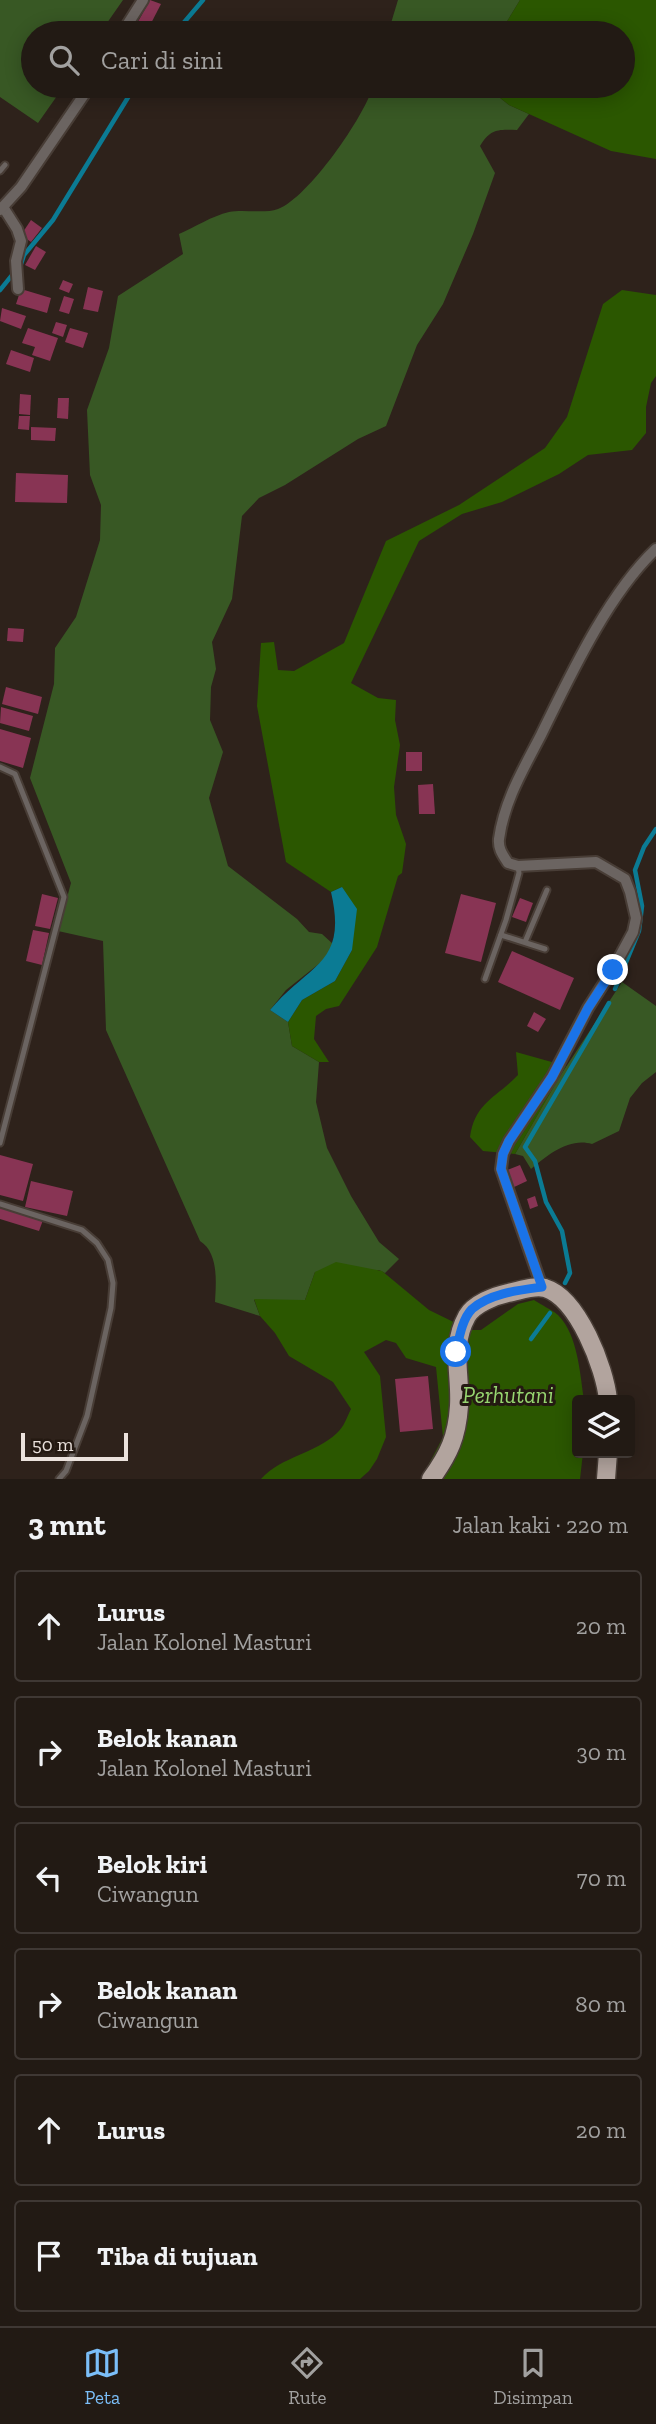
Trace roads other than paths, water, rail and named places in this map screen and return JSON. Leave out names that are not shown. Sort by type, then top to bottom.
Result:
[{"type":"main road","points":[[431,1479],[451,1451],[457,1427],[459,1404],[456,1352],[463,1328],[472,1309],[500,1295],[542,1287],[564,1299],[573,1309],[601,1370],[608,1395]]},
{"type":"main road","points":[[606,1479],[608,1458]]},
{"type":"street","points":[[130,21],[143,0]]},
{"type":"street","points":[[18,289],[16,258],[21,241],[17,229],[2,208],[21,187],[82,98]]},
{"type":"street","points":[[542,1287],[501,1169],[503,1154],[552,1077],[588,1008],[633,932],[636,918],[625,879],[596,862],[518,866],[508,863],[499,849],[499,839],[511,793],[577,662],[638,566],[656,549]]},
{"type":"lane","points":[[0,170],[5,165]]},
{"type":"lane","points":[[0,768],[15,774],[64,897],[0,1143]]},
{"type":"lane","points":[[485,979],[501,935],[519,873],[518,866]]},
{"type":"lane","points":[[525,942],[547,890]]},
{"type":"lane","points":[[501,935],[545,948]]},
{"type":"lane","points":[[0,1204],[82,1230],[97,1243],[108,1260],[113,1283],[111,1308],[86,1416],[66,1471],[59,1479]]},
{"type":"water","points":[[342,887],[357,909],[352,950],[335,981],[302,1000],[288,1022],[270,1010],[321,961],[329,949],[334,935],[335,916],[331,892]]},
{"type":"waterway","points":[[185,21],[203,0]]},
{"type":"waterway","points":[[0,290],[53,220],[128,98]]},
{"type":"waterway","points":[[615,989],[639,931],[642,906],[635,870],[644,847],[656,829]]},
{"type":"waterway","points":[[565,1283],[570,1273],[562,1231],[546,1202],[535,1161],[525,1147],[609,1003]]},
{"type":"waterway","points":[[531,1339],[550,1313]]},
{"type":"park label","name":"Perhutani","points":[[508,1395]]}]
